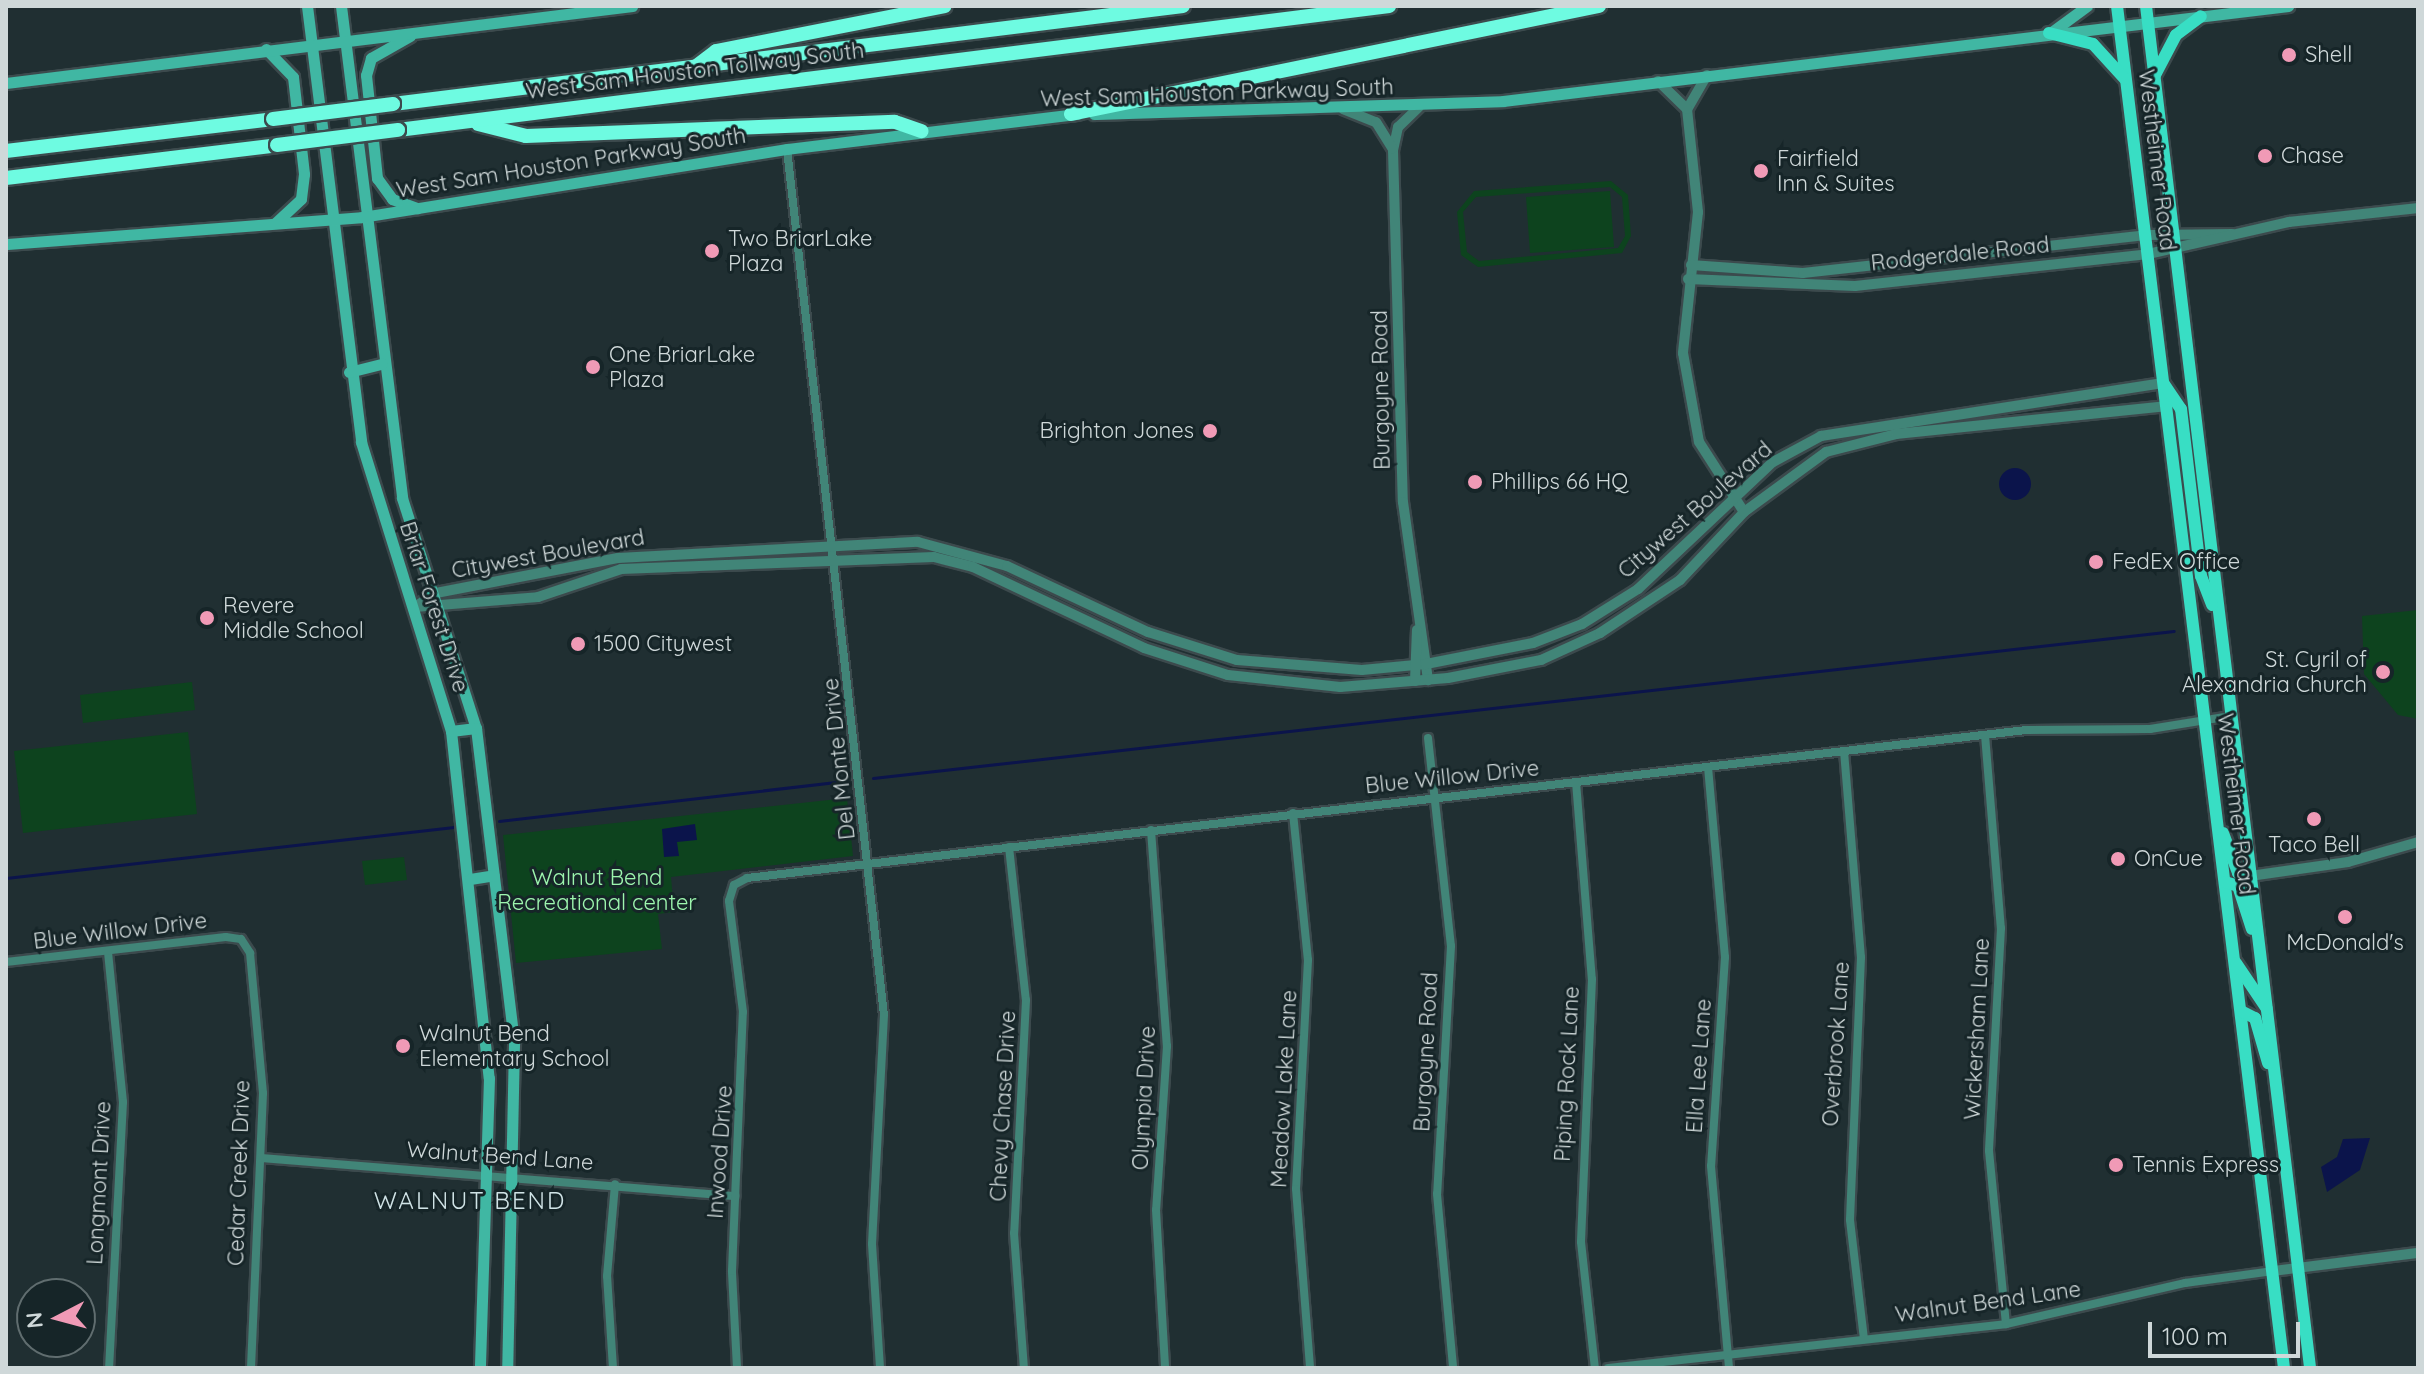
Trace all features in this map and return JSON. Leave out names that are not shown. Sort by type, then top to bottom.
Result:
[{"type":"highway","points":[[692,69],[716,51],[945,6]]},
{"type":"highway","name":"West Sam Houston Tollway South","points":[[6,151],[692,69],[1183,6]]},
{"type":"highway","name":"West Sam Houston Tollway South","points":[[6,178],[1389,6]]},
{"type":"highway","points":[[1071,114],[1599,6]]},
{"type":"highway","points":[[469,122],[526,136],[895,122],[921,131]]},
{"type":"main road","name":"Briar Forest Drive","points":[[307,6],[349,372],[376,498],[415,607],[451,731],[470,879],[489,1078],[480,1368]]},
{"type":"main road","name":"Briar Forest Drive","points":[[341,6],[362,217],[402,498],[442,610],[476,728],[494,875],[514,1044],[507,1368]]},
{"type":"main road","points":[[6,83],[632,6]]},
{"type":"main road","points":[[2049,33],[2087,6]]},
{"type":"main road","name":"Westheimer Road","points":[[2117,6],[2284,1368]]},
{"type":"main road","name":"Westheimer Road","points":[[2146,6],[2310,1368]]},
{"type":"main road","points":[[2154,77],[2176,35],[2201,16],[2186,6]]},
{"type":"main road","name":"West Sam Houston Parkway South","points":[[6,244],[362,217],[787,149],[1071,114],[1419,107],[2288,6]]},
{"type":"main road","points":[[2049,33],[2093,44],[2126,81]]},
{"type":"main road","points":[[414,34],[371,58],[366,75],[377,178],[392,199],[421,209]]},
{"type":"main road","points":[[266,49],[293,77],[304,174],[301,199],[274,223]]},
{"type":"main road","points":[[349,372],[382,364]]},
{"type":"main road","points":[[2163,383],[2181,409],[2201,576],[2220,627]]},
{"type":"main road","points":[[451,731],[476,728]]},
{"type":"main road","points":[[2217,819],[2238,873],[2250,876]]},
{"type":"main road","points":[[470,879],[494,875]]},
{"type":"main road","points":[[2225,882],[2238,886],[2259,947]]},
{"type":"main road","points":[[2236,963],[2267,1010]]},
{"type":"main road","points":[[2241,1011],[2255,1018],[2276,1085]]},
{"type":"street","points":[[1707,75],[1687,109],[1698,212],[1688,279],[1683,353],[1699,442],[1732,498],[1744,512]]},
{"type":"street","points":[[1658,81],[1687,109]]},
{"type":"street","name":"Burgoyne Road","points":[[1419,107],[1398,127],[1393,150],[1403,502],[1417,630],[1428,680]]},
{"type":"street","points":[[1341,109],[1376,122],[1393,150]]},
{"type":"street","name":"Del Monte Drive","points":[[787,149],[869,864],[886,1063],[872,1244],[880,1368]]},
{"type":"street","name":"Rodgerdale Road","points":[[1688,279],[1855,286],[2148,254],[2232,234],[2418,208]]},
{"type":"street","name":"Rodgerdale Road","points":[[1691,265],[1757,273],[1853,268],[2146,235],[2232,234]]},
{"type":"street","points":[[1991,251],[1993,270]]},
{"type":"street","points":[[1853,268],[1855,286]]},
{"type":"street","name":"Citywest Boulevard","points":[[415,607],[436,593],[618,558],[834,546],[953,547],[1148,632],[1237,660],[1307,669],[1426,664],[1533,643],[1582,624],[1638,589],[1773,462],[1849,427],[2163,383]]},
{"type":"street","name":"Citywest Boulevard","points":[[415,607],[442,610],[538,597],[621,569],[835,561],[888,554],[973,567],[1144,648],[1228,675],[1340,687],[1428,680],[1541,660],[1600,633],[1680,580],[1744,512],[1826,452],[1876,439],[2168,406]]},
{"type":"street","name":"Burgoyne Road","points":[[1415,681],[1417,630]]},
{"type":"street","name":"Blue Willow Drive","points":[[734,939],[734,885],[869,864],[1985,735],[2231,716]]},
{"type":"street","name":"Wickersham Lane","points":[[1985,735],[2001,928],[1989,1151],[2006,1324]]},
{"type":"street","name":"Burgoyne Road","points":[[1428,738],[1451,946],[1437,1194],[1453,1368]]},
{"type":"street","name":"Overbrook Lane","points":[[1844,751],[1861,957],[1850,1220],[1864,1339]]},
{"type":"street","name":"Ella Lee Lane","points":[[1708,767],[1725,957],[1711,1166],[1729,1368]]},
{"type":"street","name":"Piping Rock Lane","points":[[1576,782],[1592,979],[1581,1242],[1595,1368]]},
{"type":"street","name":"Meadow Lake Lane","points":[[1293,813],[1308,960],[1296,1189],[1310,1368]]},
{"type":"street","name":"Olympia Drive","points":[[1151,830],[1167,1046],[1156,1210],[1165,1368]]},
{"type":"street","points":[[2250,876],[2348,862],[2418,842]]},
{"type":"street","name":"Chevy Chase Drive","points":[[1009,847],[1026,1000],[1014,1233],[1024,1368]]},
{"type":"street","name":"Blue Willow Drive","points":[[6,962],[241,939],[253,980]]},
{"type":"street","name":"Inwood Drive","points":[[734,939],[743,1084],[735,1196],[737,1368]]},
{"type":"street","name":"Longmont Drive","points":[[108,952],[123,1102],[109,1368]]},
{"type":"street","name":"Cedar Creek Drive","points":[[251,1368],[262,1158],[253,980]]},
{"type":"street","name":"Walnut Bend Lane","points":[[262,1158],[735,1196]]},
{"type":"street","points":[[613,1368],[607,1276],[615,1184]]},
{"type":"street","name":"Walnut Bend Lane","points":[[1608,1368],[2006,1324],[2185,1283],[2418,1253]]},
{"type":"green space","points":[[1611,181],[1628,195],[1631,236],[1622,253],[1478,267],[1461,255],[1457,212],[1474,191]],"holes":[[[1610,187],[1622,197],[1625,236],[1618,248],[1479,261],[1467,252],[1463,212],[1476,197]]]},
{"type":"green space","points":[[1610,191],[1614,247],[1530,253],[1526,197]]},
{"type":"green space","points":[[2418,610],[2418,719],[2398,715],[2364,674],[2362,616]]},
{"type":"green space","points":[[192,682],[195,710],[83,723],[80,695]]},
{"type":"green space","points":[[188,732],[197,814],[23,833],[14,751]]},
{"type":"green space","name":"Walnut Bend Recreational center","points":[[847,798],[853,856],[671,877],[674,912],[658,914],[662,949],[516,963],[503,835]]},
{"type":"green space","points":[[404,857],[407,880],[365,885],[362,861]]},
{"type":"shaded area","points":[[2015,468],[2026,473],[2031,484],[2026,495],[2015,500],[2004,495],[1999,484],[2004,473]]},
{"type":"shaded area","points":[[695,824],[697,840],[677,842],[679,856],[664,857],[662,829]]},
{"type":"shaded area","points":[[2370,1138],[2360,1170],[2327,1192],[2321,1167],[2337,1157],[2343,1139]]},
{"type":"waterway","points":[[873,778],[2174,631]]},
{"type":"waterway","points":[[499,821],[847,781]]},
{"type":"waterway","points":[[6,878],[456,827]]},
{"type":"place","name":"Shell","points":[[2289,55]]},
{"type":"place","name":"Chase","points":[[2265,156]]},
{"type":"place","name":"Fairfield Inn & Suites","points":[[1761,171]]},
{"type":"place","name":"Two BriarLake Plaza","points":[[712,251]]},
{"type":"place","name":"One BriarLake Plaza","points":[[593,367]]},
{"type":"place","name":"Brighton Jones","points":[[1210,431]]},
{"type":"place","name":"Phillips 66 HQ","points":[[1475,482]]},
{"type":"place","name":"FedEx Office","points":[[2096,562]]},
{"type":"place","name":"Revere Middle School","points":[[207,618]]},
{"type":"place","name":"1500 Citywest","points":[[578,644]]},
{"type":"place","name":"St. Cyril of Alexandria Church","points":[[2383,672]]},
{"type":"place","name":"Taco Bell","points":[[2314,819]]},
{"type":"place","name":"OnCue","points":[[2118,859]]},
{"type":"place","name":"McDonald's","points":[[2345,917]]},
{"type":"place","name":"Walnut Bend Elementary School","points":[[403,1046]]},
{"type":"place","name":"Tennis Express","points":[[2116,1165]]},
{"type":"district","name":"WALNUT BEND","points":[[470,1201]]}]
